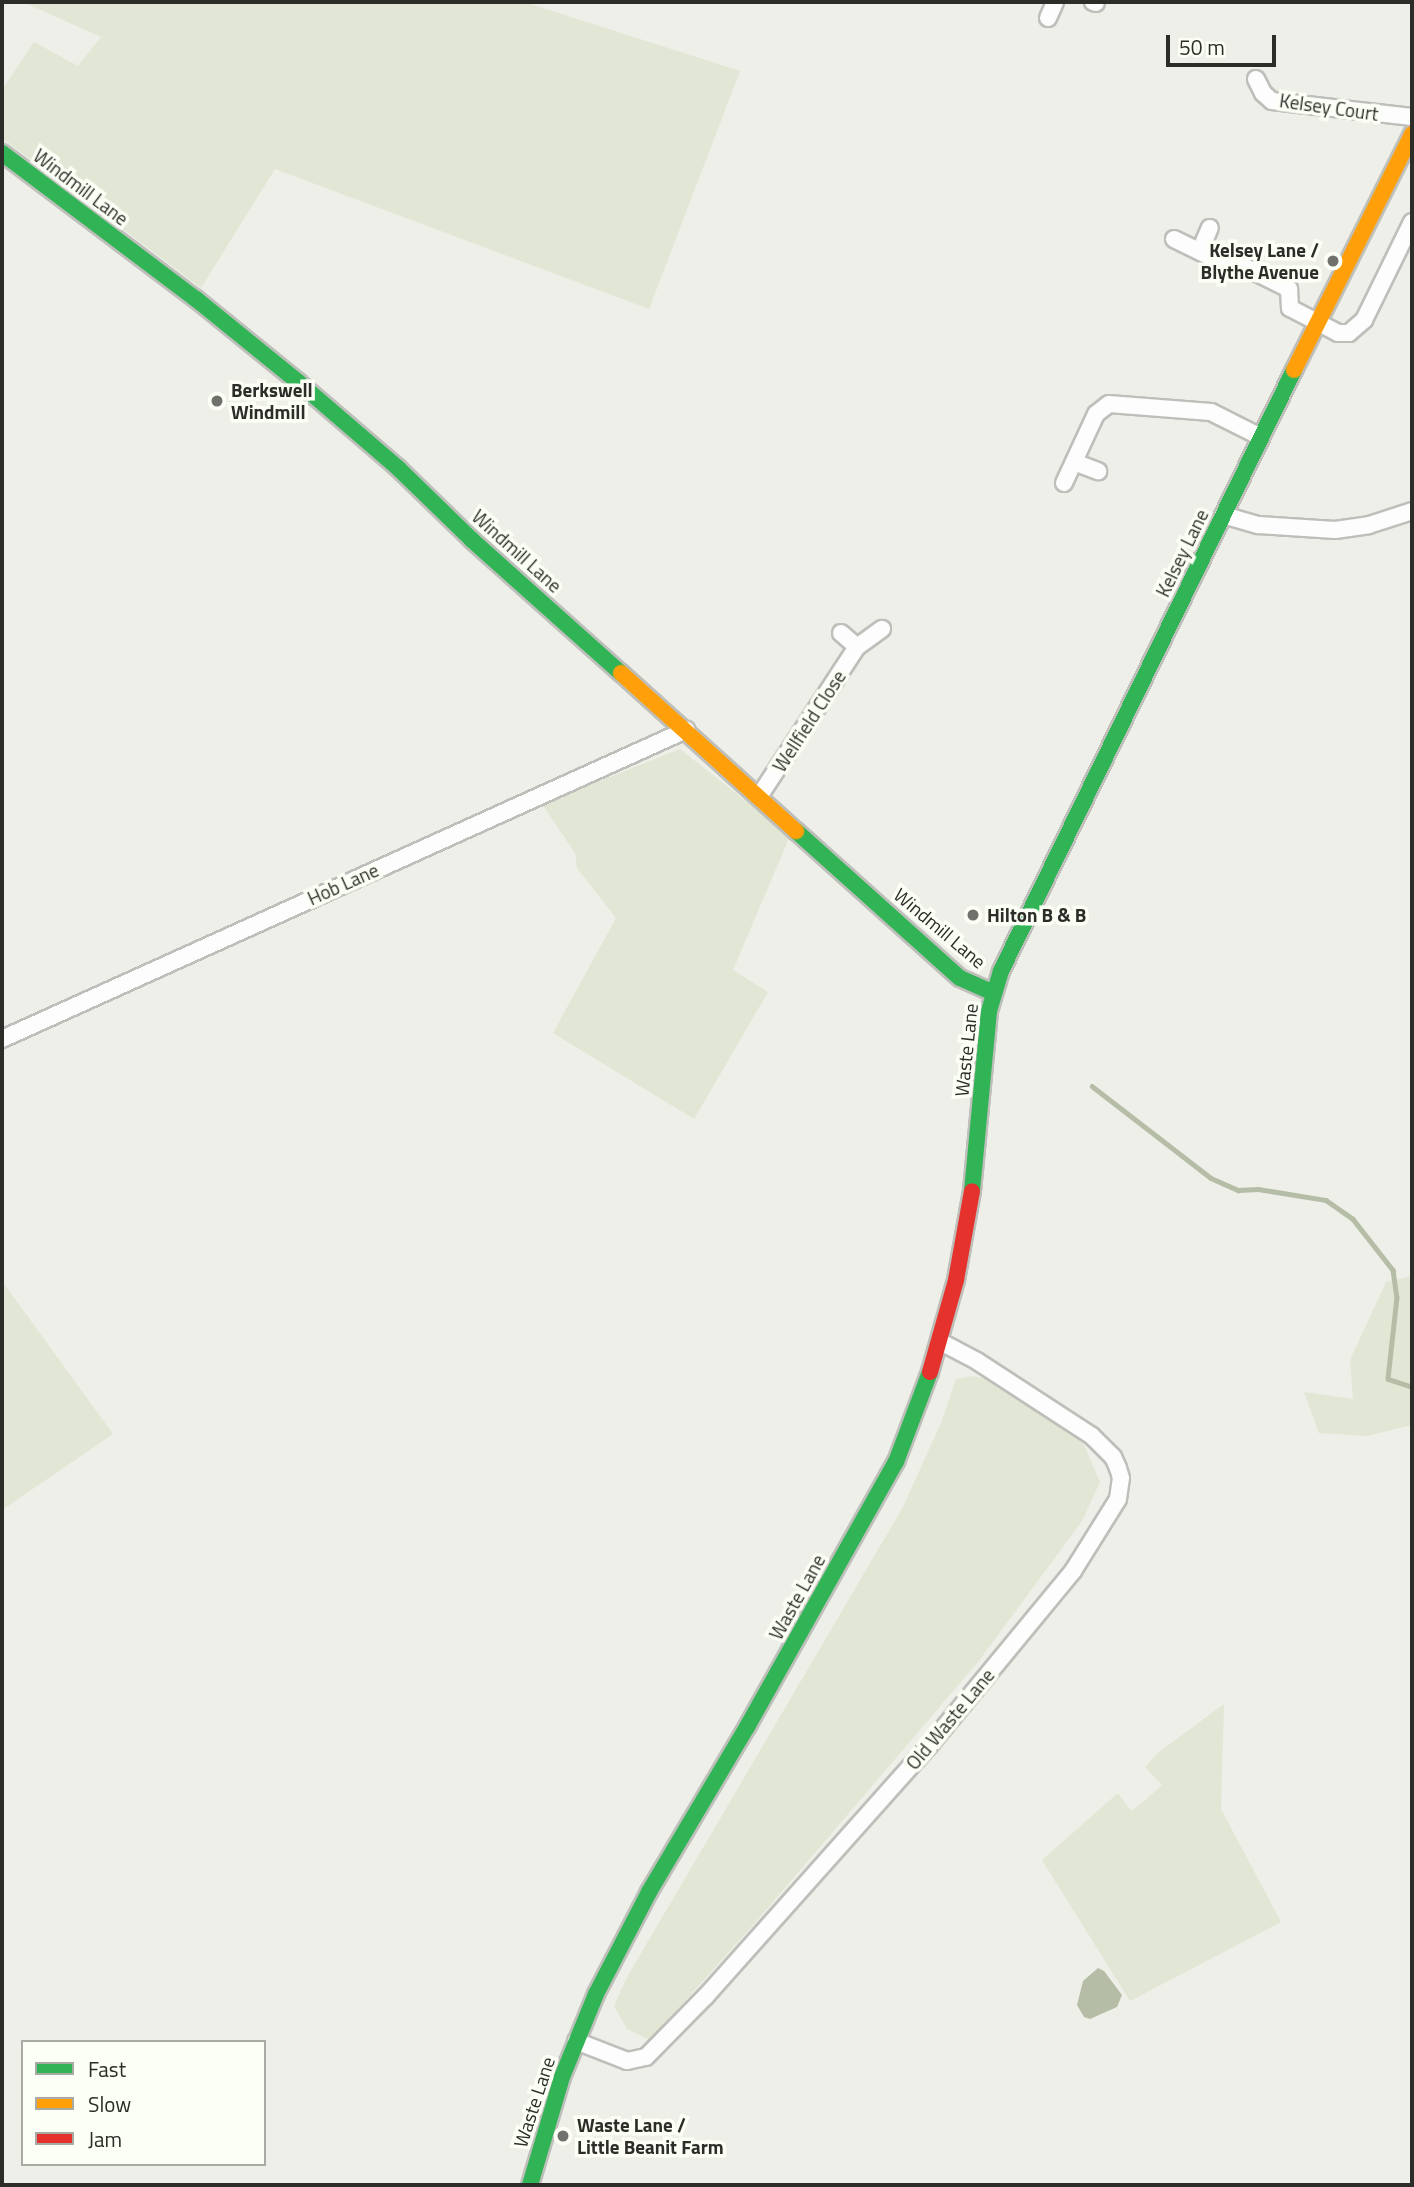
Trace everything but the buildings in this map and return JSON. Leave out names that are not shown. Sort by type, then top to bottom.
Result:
[{"type":"main road","name":"Kelsey Lane","points":[[993,993],[1261,437],[1412,134]]},
{"type":"main road","name":"Windmill Lane","points":[[2,153],[175,284],[298,382],[398,468],[472,540],[760,795],[960,978],[993,993]]},
{"type":"main road","name":"Waste Lane","points":[[530,2185],[576,2041],[649,1892],[747,1727],[896,1462],[921,1402],[941,1342],[975,1173],[993,993]]},
{"type":"street","points":[[1048,18],[1055,2]]},
{"type":"street","name":"Kelsey Court","points":[[1255,79],[1263,93],[1272,101],[1412,117]]},
{"type":"street","points":[[1174,239],[1227,265],[1241,265],[1289,289],[1290,308],[1338,333],[1349,333],[1364,320],[1412,222]]},
{"type":"street","points":[[1200,251],[1210,229]]},
{"type":"street","points":[[1064,483],[1096,414],[1109,404],[1211,412],[1261,437]]},
{"type":"street","points":[[1074,461],[1098,471]]},
{"type":"street","points":[[1223,515],[1259,525],[1335,530],[1369,525],[1412,511]]},
{"type":"street","name":"Wellfield Close","points":[[760,795],[857,648],[882,629]]},
{"type":"street","points":[[841,633],[857,648]]},
{"type":"street","name":"Hob Lane","points":[[2,1039],[686,730]]},
{"type":"street","name":"Old Waste Lane","points":[[576,2041],[627,2061],[646,2057],[928,1747],[1073,1571],[1097,1537],[1118,1499],[1121,1478],[1118,1468],[1113,1457],[1092,1436],[977,1361],[941,1342]]},
{"type":"shaded area","points":[[23,2],[524,2],[740,71],[649,309],[275,169],[201,288],[2,138],[2,90],[34,42],[78,66],[101,37]]},
{"type":"shaded area","points":[[680,749],[790,836],[733,970],[768,992],[694,1119],[553,1033],[616,918],[577,868],[575,853],[542,804]]},
{"type":"shaded area","points":[[1412,1276],[1412,1425],[1367,1436],[1319,1433],[1304,1392],[1353,1399],[1350,1360],[1386,1282]]},
{"type":"shaded area","points":[[2,1281],[113,1434],[2,1510]]},
{"type":"shaded area","points":[[974,1376],[1000,1383],[1045,1411],[1084,1445],[1100,1482],[1082,1521],[978,1662],[754,1924],[650,2040],[627,2029],[614,2006],[626,1979],[903,1507],[941,1423],[956,1379]]},
{"type":"shaded area","points":[[1224,1704],[1221,1809],[1281,1922],[1130,2001],[1042,1860],[1118,1793],[1131,1811],[1142,1803],[1162,1785],[1145,1767],[1159,1752]]},
{"type":"shaded area","points":[[1098,1968],[1104,1971],[1122,1995],[1117,2007],[1090,2019],[1084,2017],[1077,2005],[1083,1981]]},
{"type":"waterway","points":[[1092,1086],[1211,1178],[1238,1190],[1258,1189],[1326,1200],[1353,1219],[1393,1270],[1397,1297],[1388,1379],[1412,1387]]},
{"type":"traffic: fast","points":[[2,153],[196,299],[298,382],[398,468],[472,540],[621,673]]},
{"type":"traffic: fast","points":[[972,1191],[989,1011],[1001,971],[1294,370]]},
{"type":"traffic: fast","points":[[796,831],[960,978],[993,993]]},
{"type":"traffic: fast","points":[[530,2185],[562,2077],[596,1994],[649,1892],[747,1727],[896,1462],[930,1372]]},
{"type":"traffic: slow","points":[[1294,370],[1412,134]]},
{"type":"traffic: slow","points":[[621,673],[796,831]]},
{"type":"traffic: jam","points":[[930,1372],[956,1280],[972,1191]]},
{"type":"place","name":"Kelsey Lane / Blythe Avenue","points":[[1333,261]]},
{"type":"place","name":"Berkswell Windmill","points":[[217,401]]},
{"type":"place","name":"Hilton B & B","points":[[973,915]]},
{"type":"place","name":"Waste Lane / Little Beanit Farm","points":[[563,2136]]}]
